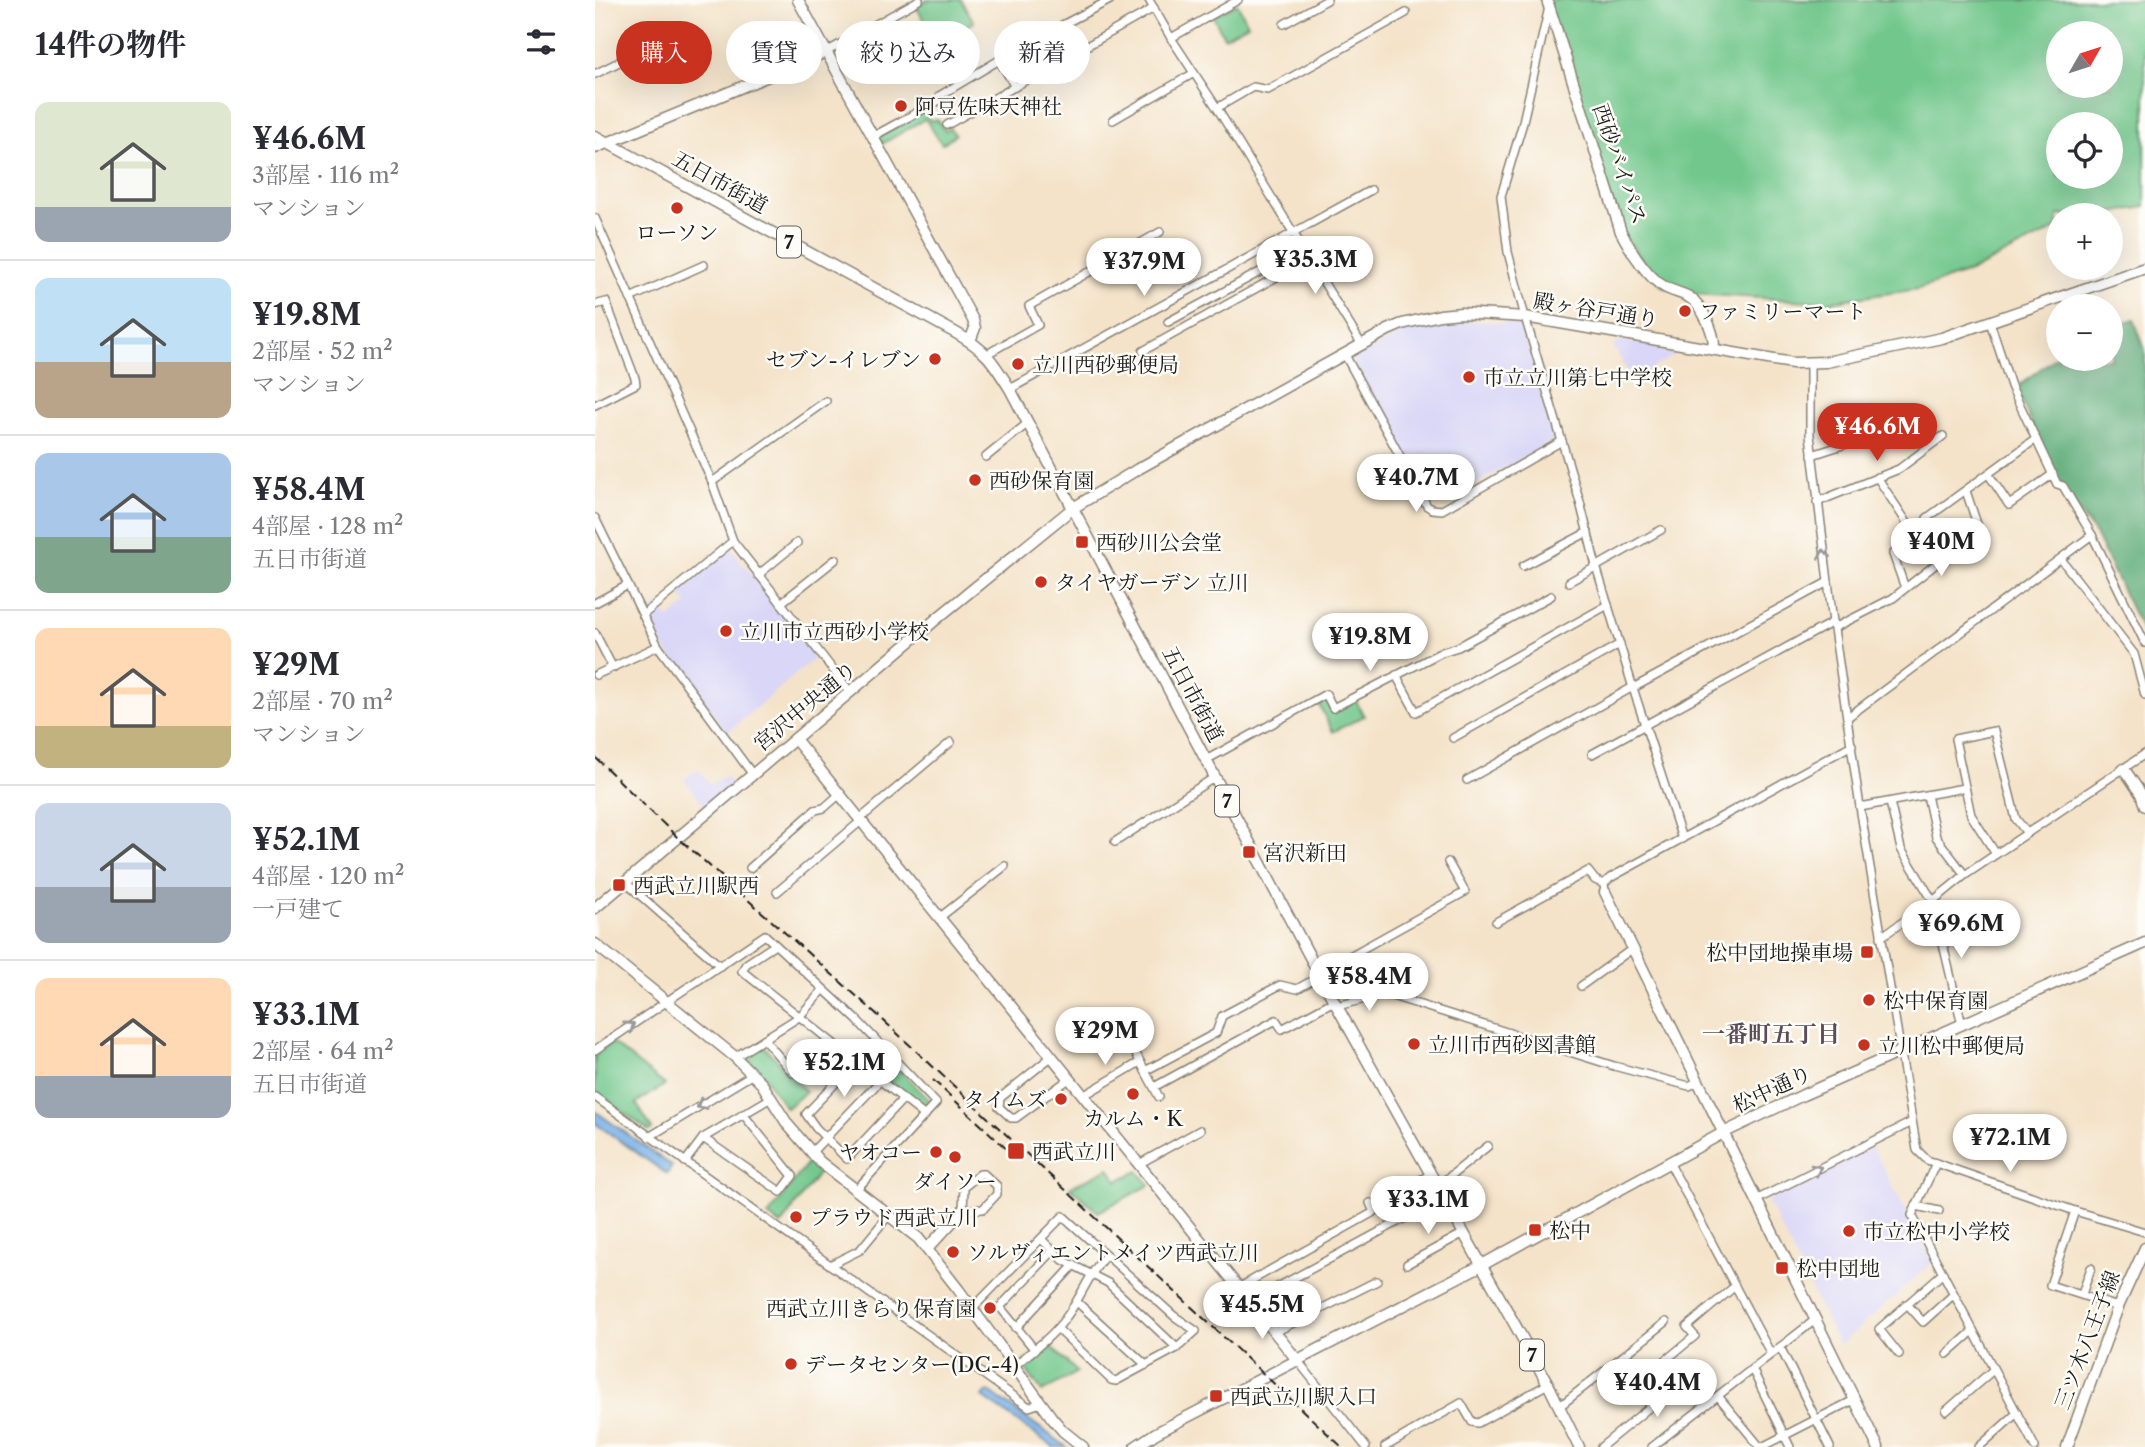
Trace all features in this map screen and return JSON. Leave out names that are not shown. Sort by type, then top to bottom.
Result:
[{"type":"street","points":[[798,0],[973,320],[975,328],[970,341]]},
{"type":"street","points":[[595,148],[826,52],[919,0]]},
{"type":"street","points":[[1067,21],[1110,0]]},
{"type":"street","points":[[1171,38],[1238,0]]},
{"type":"street","points":[[1284,24],[1327,0]]},
{"type":"street","points":[[1548,3],[1522,126],[1501,197],[1509,253],[1608,605],[1682,839]]},
{"type":"street","name":"西砂バイパス","points":[[1548,3],[1621,232],[1637,258],[1657,282],[1695,302],[1715,338],[1714,349]]},
{"type":"street","points":[[947,125],[1151,4],[1362,345]]},
{"type":"street","points":[[1217,108],[1253,87],[1268,90],[1406,13]]},
{"type":"street","points":[[872,138],[938,101],[939,96],[994,63]]},
{"type":"street","points":[[595,74],[616,64]]},
{"type":"street","points":[[1113,120],[1194,73]]},
{"type":"street","points":[[926,107],[931,116]]},
{"type":"street","name":"五日市街道","points":[[595,136],[970,341],[987,354],[1010,389],[1319,974],[1548,1384],[1578,1444]]},
{"type":"street","points":[[1010,389],[1371,190]]},
{"type":"street","points":[[595,218],[712,482],[733,541],[851,692]]},
{"type":"street","points":[[987,354],[1038,325],[1029,306],[1160,232]]},
{"type":"street","points":[[1168,322],[1302,249]]},
{"type":"street","points":[[1143,351],[1309,259]]},
{"type":"street","points":[[630,298],[704,265]]},
{"type":"street","name":"殿ヶ谷戸通り","points":[[1073,508],[1362,345],[1402,324],[1440,315],[1461,313],[1525,317],[1793,363],[1810,363],[1885,351],[1942,338],[2145,268]]},
{"type":"street","points":[[595,305],[605,302],[635,377],[635,384],[595,405]]},
{"type":"street","points":[[1192,310],[1198,321]]},
{"type":"street","points":[[1990,322],[2011,386],[2057,484],[2063,486],[2092,535],[2145,642]]},
{"type":"street","points":[[1345,355],[1427,506],[1432,509],[1441,510],[1562,441]]},
{"type":"street","points":[[1810,363],[1812,455],[1828,582],[1860,807],[1919,1153],[1927,1160],[2145,1232]]},
{"type":"street","points":[[712,482],[826,401]]},
{"type":"street","points":[[986,457],[1028,423]]},
{"type":"street","points":[[1812,455],[1908,424]]},
{"type":"street","points":[[1818,502],[1899,469],[1943,436]]},
{"type":"street","points":[[1905,588],[1893,554],[1919,541],[1930,531],[1927,518],[2036,439]]},
{"type":"street","points":[[1989,475],[2009,505],[2053,474]]},
{"type":"street","points":[[1877,477],[1919,541]]},
{"type":"street","points":[[1592,754],[1834,625],[1893,598],[1979,530],[1966,491]]},
{"type":"street","name":"宮沢中央通り","points":[[595,908],[940,616],[1073,508]]},
{"type":"street","points":[[595,518],[658,646],[753,775]]},
{"type":"street","points":[[1569,582],[1661,530]]},
{"type":"street","points":[[1523,566],[1588,532]]},
{"type":"street","points":[[1848,717],[2092,535]]},
{"type":"street","points":[[643,615],[733,541]]},
{"type":"street","points":[[758,575],[797,543]]},
{"type":"street","points":[[781,603],[836,559]]},
{"type":"street","points":[[2061,559],[2134,654],[2145,695]]},
{"type":"street","points":[[1467,780],[1828,582]]},
{"type":"street","points":[[595,603],[628,585]]},
{"type":"street","points":[[1206,760],[1326,695],[1333,708],[1442,652],[1458,647],[1551,596]]},
{"type":"street","points":[[1396,675],[1416,712],[1608,605]]},
{"type":"street","points":[[595,633],[613,668]]},
{"type":"street","points":[[1453,738],[1620,644]]},
{"type":"street","points":[[596,674],[658,646]]},
{"type":"street","points":[[1996,854],[1974,823],[1955,739],[1994,731],[2016,819],[2027,833]]},
{"type":"street","points":[[795,739],[1366,1447]]},
{"type":"street","points":[[779,888],[951,742]]},
{"type":"street","points":[[1605,888],[1610,877],[1851,745]]},
{"type":"street","points":[[1881,937],[1965,875],[2145,754]]},
{"type":"street","points":[[2124,769],[2141,793],[2145,806]]},
{"type":"street","points":[[1115,842],[1215,777]]},
{"type":"street","points":[[1860,807],[1965,788]]},
{"type":"street","points":[[750,868],[815,810],[824,808],[840,794]]},
{"type":"street","points":[[1927,795],[1936,837],[1965,875]]},
{"type":"street","points":[[1889,802],[1901,849],[1933,901],[1962,1025]]},
{"type":"street","points":[[1145,1070],[1216,1033],[1222,1016],[1280,985],[1297,989],[1465,892],[1448,862]]},
{"type":"street","points":[[939,918],[1005,866]]},
{"type":"street","points":[[1496,922],[1588,871],[1605,888],[1697,1082],[1878,1447]]},
{"type":"street","points":[[625,882],[720,966]]},
{"type":"street","points":[[595,1050],[765,936],[857,1020],[936,1103],[855,1191]]},
{"type":"street","name":"松中通り","points":[[1135,1447],[1156,1433],[1482,1265],[1723,1133],[2145,943]]},
{"type":"street","points":[[595,944],[753,1074],[811,1153],[855,1191],[909,1231],[927,1249],[1063,1431],[1083,1447]]},
{"type":"street","points":[[775,945],[746,964],[742,971],[925,1116]]},
{"type":"street","points":[[1581,986],[1632,948]]},
{"type":"street","points":[[735,1058],[799,1017],[823,990]]},
{"type":"street","points":[[1154,1087],[1276,1020],[1282,1029],[1336,1004],[1381,995],[1392,996],[1623,1068],[1689,1086],[1697,1082]]},
{"type":"street","points":[[1117,1018],[1159,1097]]},
{"type":"street","points":[[764,1039],[793,1073],[828,1040]]},
{"type":"street","points":[[1051,1057],[1000,1098],[999,1107],[1011,1118],[1016,1118],[1069,1079]]},
{"type":"street","points":[[856,1062],[806,1114],[847,1159],[903,1099]]},
{"type":"street","points":[[1083,1096],[1140,1062]]},
{"type":"street","points":[[811,1153],[897,1063]]},
{"type":"street","points":[[649,1136],[753,1074]]},
{"type":"street","points":[[595,1097],[1029,1407],[1041,1403]]},
{"type":"street","points":[[685,1162],[703,1138],[771,1098]]},
{"type":"street","points":[[703,1138],[781,1192],[793,1176],[743,1114]]},
{"type":"street","points":[[1756,1200],[1912,1122]]},
{"type":"street","points":[[1139,1164],[1200,1130]]},
{"type":"street","points":[[1189,1137],[1195,1147]]},
{"type":"street","points":[[1250,1302],[1441,1191],[1487,1146]]},
{"type":"street","points":[[1669,1162],[1771,1354]]},
{"type":"street","points":[[1936,1163],[1912,1215],[2035,1447]]},
{"type":"street","points":[[984,1174],[997,1186],[997,1194],[983,1209],[965,1207],[962,1197],[964,1187],[977,1175],[984,1174]]},
{"type":"street","points":[[1399,1192],[1431,1174]]},
{"type":"street","points":[[1238,1288],[1374,1212],[1370,1203]]},
{"type":"street","points":[[1916,1206],[1939,1211]]},
{"type":"street","points":[[927,1249],[965,1207]]},
{"type":"street","points":[[2075,1211],[2050,1284],[2118,1307]]},
{"type":"street","points":[[830,1265],[860,1250],[888,1216]]},
{"type":"street","points":[[972,1309],[1063,1216],[1174,1316],[1196,1331],[1177,1348],[1114,1381],[1058,1329]]},
{"type":"street","points":[[1407,1264],[1464,1233]]},
{"type":"street","points":[[1041,1239],[1074,1265],[1108,1283],[1177,1348]]},
{"type":"street","name":"三ツ木八王子線","points":[[2067,1447],[2118,1307],[2145,1248]]},
{"type":"street","points":[[1035,1350],[1000,1307],[1053,1251]]},
{"type":"street","points":[[1015,1366],[1058,1329],[1077,1302],[1091,1274],[1106,1255]]},
{"type":"street","points":[[1016,1328],[1074,1265]]},
{"type":"street","points":[[2083,1294],[2091,1268]]},
{"type":"street","points":[[1899,1354],[1879,1329],[1943,1273]]},
{"type":"street","points":[[1275,1332],[1318,1306],[1371,1282]]},
{"type":"street","points":[[1616,1401],[1695,1336],[1687,1326],[1735,1286]]},
{"type":"street","points":[[1907,1304],[1923,1322],[1954,1294]]},
{"type":"street","points":[[1077,1302],[1146,1365]]},
{"type":"street","points":[[1653,1447],[1815,1320]]},
{"type":"street","points":[[1560,1406],[1666,1322]]},
{"type":"street","points":[[1947,1354],[1973,1331]]},
{"type":"street","points":[[1780,1347],[1830,1447]]},
{"type":"street","points":[[1752,1369],[1790,1447]]},
{"type":"street","points":[[1601,1447],[1695,1370]]},
{"type":"street","points":[[1946,1411],[1993,1370]]},
{"type":"street","points":[[1385,1447],[1461,1403],[1472,1422],[1478,1423],[1548,1384]]},
{"type":"street","points":[[1718,1396],[1761,1447],[1854,1400]]},
{"type":"street","points":[[1979,1447],[2017,1413]]},
{"type":"street","points":[[1565,1447],[1578,1444]]},
{"type":"shaded area","points":[[1465,320],[1522,324],[1555,440],[1438,505],[1428,499],[1351,360],[1405,331],[1440,322]]},
{"type":"shaded area","points":[[1623,340],[1682,350],[1633,381],[1613,346]]},
{"type":"shaded area","name":"立川市立西砂小学校","points":[[730,547],[817,656],[727,733],[662,645],[648,614],[659,605],[669,618],[687,604],[677,591]]},
{"type":"shaded area","points":[[698,769],[710,784],[725,776],[732,784],[705,807],[684,779]]},
{"type":"shaded area","name":"市立松中小学校","points":[[1872,1147],[1933,1262],[1839,1346],[1767,1200]]},
{"type":"green space","points":[[927,0],[961,0],[973,21],[924,21],[916,6]]},
{"type":"green space","points":[[1547,0],[2145,0],[2145,207],[2123,211],[2123,203],[2046,203],[2046,234],[1969,272],[1918,289],[1828,302],[1691,294],[1662,286],[1621,232]]},
{"type":"green space","points":[[1237,3],[1248,24],[1224,37],[1213,16]]},
{"type":"green space","points":[[924,111],[931,121],[937,119],[945,131],[950,128],[955,135],[942,144],[925,119],[882,144],[878,137]]},
{"type":"green space","points":[[2134,319],[2145,350],[2145,637],[2095,534],[2059,485],[2016,388],[2046,364],[2046,371],[2123,371],[2123,323]]},
{"type":"green space","points":[[1326,701],[1333,713],[1356,701],[1364,716],[1333,732],[1319,705]]},
{"type":"green space","points":[[612,1043],[665,1085],[636,1103],[652,1129],[649,1131],[595,1091],[595,1055]]},
{"type":"green space","points":[[763,1045],[806,1092],[786,1108],[760,1071],[745,1057]]},
{"type":"green space","points":[[899,1069],[931,1102],[924,1109],[887,1081]]},
{"type":"green space","points":[[809,1161],[820,1171],[781,1225],[768,1216]]},
{"type":"green space","points":[[1109,1168],[1117,1181],[1138,1171],[1150,1185],[1098,1212],[1070,1187]]},
{"type":"green space","points":[[1047,1343],[1077,1372],[1042,1392],[1022,1364]]},
{"type":"water","points":[[595,1111],[672,1166],[667,1174],[595,1123]]},
{"type":"water","points":[[988,1391],[1067,1447],[1053,1447],[983,1397]]},
{"type":"railway","points":[[595,757],[677,837],[870,1008],[1342,1447]]},
{"type":"railway","points":[[933,1080],[1012,1154]]},
{"type":"place","name":"阿豆佐味天神社","points":[[901,106]]},
{"type":"place","name":"ローソン","points":[[677,208]]},
{"type":"place","name":"ファミリーマート","points":[[1685,311]]},
{"type":"place","name":"セブン-イレブン","points":[[935,359]]},
{"type":"place","name":"立川西砂郵便局","points":[[1018,364]]},
{"type":"place","name":"市立立川第七中学校","points":[[1469,377]]},
{"type":"place","name":"西砂保育園","points":[[975,480]]},
{"type":"place","name":"西砂川公会堂","points":[[1082,542]]},
{"type":"place","name":"タイヤガーデン 立川","points":[[1041,582]]},
{"type":"place","name":"立川市立西砂小学校","points":[[726,631]]},
{"type":"place","name":"宮沢新田","points":[[1249,852]]},
{"type":"place","name":"西武立川駅西","points":[[619,885]]},
{"type":"place","name":"松中団地操車場","points":[[1867,952]]},
{"type":"place","name":"松中保育園","points":[[1869,1000]]},
{"type":"place","name":"立川市西砂図書館","points":[[1414,1044]]},
{"type":"place","name":"立川松中郵便局","points":[[1864,1045]]},
{"type":"place","name":"カルム・K","points":[[1133,1094]]},
{"type":"place","name":"タイムズ","points":[[1061,1099]]},
{"type":"place","name":"西武立川","points":[[1016,1151]]},
{"type":"place","name":"ヤオコー","points":[[936,1152]]},
{"type":"place","name":"ダイソー","points":[[955,1157]]},
{"type":"place","name":"プラウド西武立川","points":[[796,1217]]},
{"type":"place","name":"松中","points":[[1535,1230]]},
{"type":"place","name":"市立松中小学校","points":[[1849,1231]]},
{"type":"place","name":"ソルヴィエントメイツ西武立川","points":[[953,1252]]},
{"type":"place","name":"松中団地","points":[[1782,1268]]},
{"type":"place","name":"西武立川きらり保育園","points":[[990,1308]]},
{"type":"place","name":"データセンター(DC-4)","points":[[791,1364]]},
{"type":"place","name":"西武立川駅入口","points":[[1216,1396]]},
{"type":"district","name":"一番町五丁目","points":[[1771,1034]]}]
